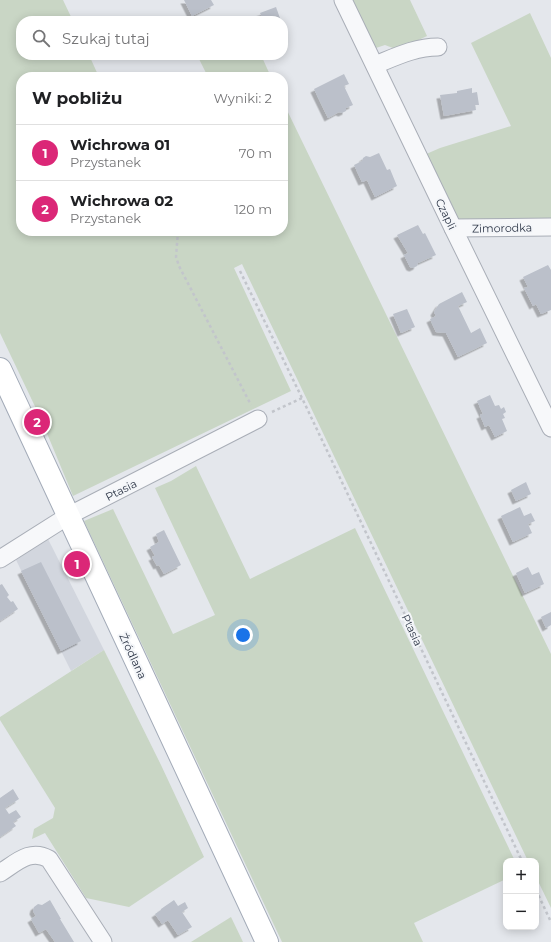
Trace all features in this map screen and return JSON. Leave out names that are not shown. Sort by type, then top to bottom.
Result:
[{"type":"main road","name":"Źródlana","points":[[0,369],[267,942]]},
{"type":"street","name":"Czapli","points":[[343,0],[551,428]]},
{"type":"street","points":[[375,65],[427,47],[438,47]]},
{"type":"street","name":"Zimorodka","points":[[453,228],[551,227]]},
{"type":"street","name":"Ptasia","points":[[0,559],[68,516],[258,419]]},
{"type":"street","points":[[0,873],[27,856],[43,856],[49,860],[103,942]]},
{"type":"path","points":[[178,236],[176,257],[179,266],[258,419],[302,398]]},
{"type":"path","name":"Ptasia","points":[[240,271],[521,858]]},
{"type":"path","points":[[538,894],[551,922]]},
{"type":"shaded area","points":[[48,539],[104,650],[71,671],[16,560]]},
{"type":"green space","points":[[0,0],[63,0],[71,16],[16,16],[16,60],[91,60],[97,72],[16,72],[16,236],[288,236],[288,112],[551,654],[551,908],[539,883],[539,858],[527,858],[242,264],[234,268],[291,391],[73,496],[41,419],[0,333]]},
{"type":"green space","points":[[349,0],[410,0],[427,36],[398,50],[385,45],[373,49]]},
{"type":"green space","points":[[530,13],[551,58],[551,219],[461,222],[454,216],[424,155],[440,148],[511,126],[471,43]]},
{"type":"green space","points":[[200,60],[263,60],[269,72],[206,72]]},
{"type":"green space","points":[[196,466],[250,579],[355,528],[514,858],[503,858],[503,880],[414,923],[423,942],[282,942],[84,521],[113,509],[173,634],[215,615],[155,488],[171,481]]},
{"type":"green space","points":[[104,650],[161,765],[204,857],[129,907],[86,898],[45,833],[32,839],[34,829],[53,818],[55,808],[0,720],[0,717]]},
{"type":"green space","points":[[231,917],[243,942],[191,942]]},
{"type":"building","points":[[184,0],[211,0],[214,5],[192,16]]},
{"type":"building","points":[[276,7],[279,16],[262,16],[260,13]]},
{"type":"building","points":[[344,74],[349,84],[344,86],[353,105],[346,108],[346,111],[342,113],[339,112],[328,118],[314,89]]},
{"type":"building","points":[[472,88],[472,93],[477,92],[479,105],[475,105],[476,110],[444,116],[440,95],[457,93],[457,91]]},
{"type":"building","points":[[379,153],[387,170],[390,169],[397,186],[375,197],[367,180],[362,182],[354,165],[362,161],[366,156],[370,157]]},
{"type":"building","points":[[418,225],[423,234],[425,233],[436,255],[418,263],[417,266],[413,268],[410,267],[404,255],[408,253],[397,235]]},
{"type":"building","points":[[548,265],[551,270],[551,310],[541,314],[536,304],[533,306],[524,288],[528,287],[523,277]]},
{"type":"building","points":[[462,292],[467,302],[458,306],[471,333],[480,328],[487,343],[458,357],[446,333],[436,332],[430,319],[436,316],[434,312],[439,304]]},
{"type":"building","points":[[407,309],[415,327],[401,333],[393,314]]},
{"type":"building","points":[[490,395],[495,406],[499,405],[501,409],[504,407],[506,412],[503,414],[505,418],[502,419],[507,431],[495,437],[489,425],[485,427],[480,415],[483,414],[477,401]]},
{"type":"building","points":[[526,482],[531,494],[516,501],[511,490]]},
{"type":"building","points":[[520,507],[524,516],[531,513],[535,521],[528,524],[532,533],[513,542],[501,516]]},
{"type":"building","points":[[164,530],[181,565],[164,574],[152,557],[155,556],[150,547],[159,542],[156,534]]},
{"type":"building","points":[[41,562],[81,641],[61,651],[21,571]]},
{"type":"building","points":[[528,567],[532,575],[539,572],[544,584],[525,593],[516,573]]},
{"type":"building","points":[[2,584],[9,595],[7,597],[11,602],[13,601],[18,609],[0,621],[0,585]]},
{"type":"building","points":[[551,612],[551,625],[546,628],[541,617]]},
{"type":"building","points":[[13,789],[19,799],[5,808],[9,814],[16,810],[21,817],[13,822],[16,826],[0,837],[0,798]]},
{"type":"building","points":[[50,900],[74,942],[55,942],[46,929],[39,933],[31,919],[36,916],[33,911],[34,907],[38,904],[42,905]]},
{"type":"building","points":[[174,900],[178,906],[185,902],[188,908],[182,912],[192,927],[178,935],[168,920],[162,924],[155,914]]},
{"type":"place","name":"Wichrowa 02","points":[[37,422]]},
{"type":"place","name":"Wichrowa 01","points":[[77,564]]}]
